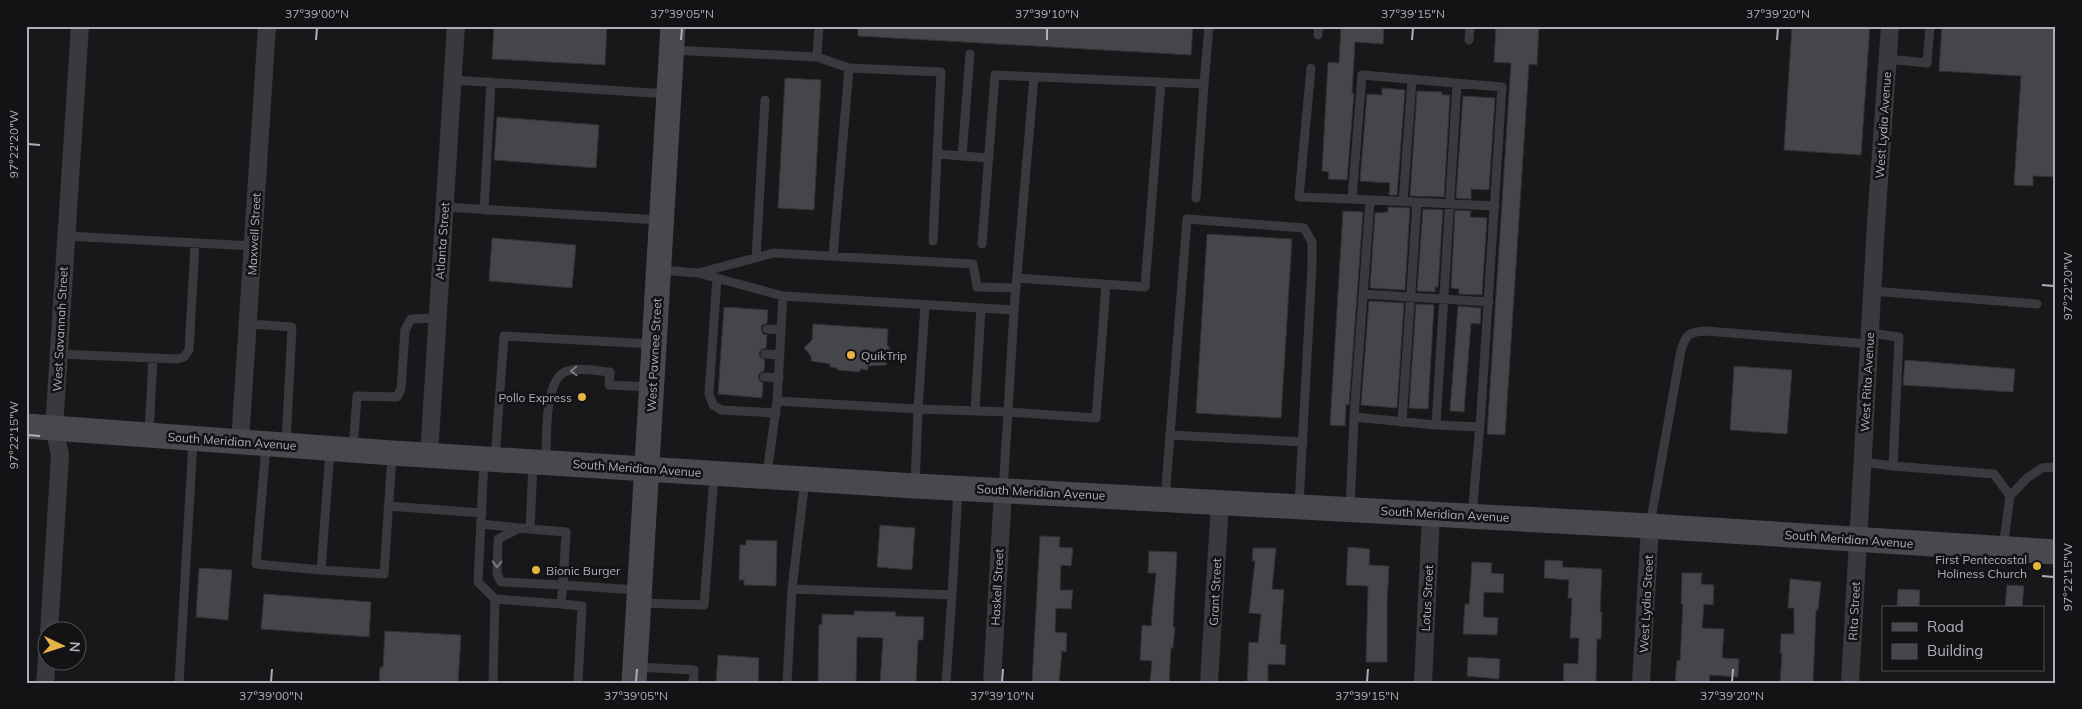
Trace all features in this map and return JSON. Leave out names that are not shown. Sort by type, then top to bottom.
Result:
[{"type":"main road","name":"West Pawnee Street","points":[[634,675],[673,38]]},
{"type":"main road","name":"South Meridian Avenue","points":[[26,426],[392,453],[766,477],[1650,526],[2056,552]]},
{"type":"street","name":"West Savannah Street","points":[[50,622],[60,455],[54,428],[80,26]]},
{"type":"street","name":"Maxwell Street","points":[[240,442],[267,26]]},
{"type":"street","name":"Atlanta Street","points":[[428,455],[456,26]]},
{"type":"street","name":"West Lydia Avenue","points":[[1876,224],[1890,26]]},
{"type":"street","name":"West Rita Avenue","points":[[1858,540],[1876,224]]},
{"type":"street","name":"Haskell Street","points":[[992,683],[1003,490]]},
{"type":"street","name":"Grant Street","points":[[1209,683],[1220,502]]},
{"type":"street","name":"Lotus Street","points":[[1423,683],[1431,514]]},
{"type":"street","name":"West Lydia Street","points":[[1641,683],[1650,526]]},
{"type":"street","name":"Rita Street","points":[[1850,683],[1858,540]]},
{"type":"lane","points":[[817,57],[819,26]]},
{"type":"lane","points":[[1196,198],[1210,26]]},
{"type":"lane","points":[[1469,40],[1470,26]]},
{"type":"lane","points":[[1888,59],[1927,63],[1930,26]]},
{"type":"lane","points":[[673,38],[817,57],[849,68],[941,72],[932,241]]},
{"type":"lane","points":[[962,156],[970,54]]},
{"type":"lane","points":[[833,256],[849,68]]},
{"type":"lane","points":[[1311,68],[1299,197],[1495,206]]},
{"type":"lane","points":[[982,244],[995,75],[1204,84]]},
{"type":"lane","points":[[1352,199],[1362,76],[1502,87],[1489,302],[1472,516]]},
{"type":"lane","points":[[1003,490],[1014,310],[1034,77]]},
{"type":"lane","points":[[453,80],[670,94]]},
{"type":"lane","points":[[1403,202],[1412,80]]},
{"type":"lane","points":[[484,210],[492,82]]},
{"type":"lane","points":[[1017,278],[1145,287],[1161,82]]},
{"type":"lane","points":[[1436,425],[1457,84]]},
{"type":"lane","points":[[756,258],[765,100]]},
{"type":"lane","points":[[937,154],[989,158]]},
{"type":"lane","points":[[1350,509],[1354,417],[1370,201]]},
{"type":"lane","points":[[1402,422],[1417,203]]},
{"type":"lane","points":[[444,207],[662,221]]},
{"type":"lane","points":[[1166,499],[1187,219],[1304,228],[1312,242],[1299,506]]},
{"type":"lane","points":[[66,236],[253,246]]},
{"type":"lane","points":[[59,354],[177,359],[184,357],[188,350],[195,244]]},
{"type":"lane","points":[[698,273],[774,253],[973,264],[977,287],[1016,288]]},
{"type":"lane","points":[[659,270],[698,273],[783,296],[1014,310]]},
{"type":"lane","points":[[717,278],[719,326],[715,374],[709,394],[713,404],[721,410],[776,413]]},
{"type":"lane","points":[[777,401],[1096,418],[1106,285]]},
{"type":"lane","points":[[1872,291],[2037,304]]},
{"type":"lane","points":[[1363,294],[1489,302]]},
{"type":"lane","points":[[766,477],[776,413],[783,296]]},
{"type":"lane","points":[[915,486],[925,304]]},
{"type":"lane","points":[[975,411],[981,308]]},
{"type":"lane","points":[[321,570],[342,449],[357,396],[397,398],[401,389],[405,330],[411,319],[437,318]]},
{"type":"lane","points":[[249,324],[292,327],[276,444],[256,564],[384,574],[392,453]]},
{"type":"lane","points":[[767,329],[781,330]]},
{"type":"lane","points":[[1650,526],[1679,360],[1685,338],[1694,332],[1870,338],[1899,337],[1893,466]]},
{"type":"lane","points":[[578,683],[582,606],[495,599],[478,582],[482,513],[504,336],[655,344]]},
{"type":"lane","points":[[766,354],[780,355]]},
{"type":"lane","points":[[148,435],[153,358]]},
{"type":"lane","points":[[530,529],[549,404],[556,379],[566,371],[610,372],[609,384],[652,387]]},
{"type":"lane","points":[[764,377],[778,378]]},
{"type":"lane","points":[[1354,417],[1480,427]]},
{"type":"lane","points":[[1170,435],[1303,442]]},
{"type":"lane","points":[[180,683],[193,438]]},
{"type":"lane","points":[[1862,462],[1994,474],[2010,496]]},
{"type":"lane","points":[[2003,549],[2010,496],[2027,478],[2042,468],[2053,467],[2056,469]]},
{"type":"lane","points":[[520,528],[498,539],[497,574],[502,582],[562,585],[704,605],[714,473]]},
{"type":"lane","points":[[787,683],[792,589],[805,479]]},
{"type":"lane","points":[[946,683],[958,488]]},
{"type":"lane","points":[[388,506],[482,513]]},
{"type":"lane","points":[[481,524],[566,532],[561,604]]},
{"type":"lane","points":[[792,589],[952,595]]},
{"type":"lane","points":[[493,683],[495,599]]},
{"type":"lane","points":[[634,675],[694,670],[693,683]]},
{"type":"building","points":[[494,26],[607,26],[605,65],[492,59]]},
{"type":"building","points":[[858,26],[1193,26],[1191,55],[858,36]]},
{"type":"building","points":[[1341,26],[1384,26],[1383,44],[1355,42],[1352,93],[1354,93],[1347,180],[1328,179],[1329,172],[1322,171],[1328,62],[1339,63]]},
{"type":"building","points":[[1496,26],[1539,26],[1537,65],[1529,64],[1505,435],[1487,434],[1511,63],[1494,62]]},
{"type":"building","points":[[1792,26],[1870,26],[1861,155],[1784,150]]},
{"type":"building","points":[[1942,26],[2056,26],[2056,177],[2033,176],[2033,186],[2014,185],[2021,76],[1939,71]]},
{"type":"building","points":[[785,78],[821,80],[814,210],[778,208]]},
{"type":"building","points":[[1382,88],[1405,90],[1397,195],[1389,195],[1390,183],[1360,181],[1367,94],[1382,95]]},
{"type":"building","points":[[1417,91],[1442,92],[1442,95],[1450,95],[1444,197],[1410,196]]},
{"type":"building","points":[[1463,96],[1495,98],[1489,190],[1471,189],[1471,199],[1456,198]]},
{"type":"building","points":[[497,117],[599,125],[596,168],[494,160]]},
{"type":"building","points":[[1388,207],[1410,208],[1405,290],[1370,288],[1375,213],[1388,212]]},
{"type":"building","points":[[1423,209],[1443,210],[1438,287],[1435,287],[1435,292],[1417,291]]},
{"type":"building","points":[[1455,210],[1471,211],[1470,217],[1487,218],[1482,295],[1459,294],[1459,289],[1451,288]]},
{"type":"building","points":[[1343,211],[1363,212],[1349,405],[1346,404],[1345,426],[1330,425]]},
{"type":"building","points":[[1207,234],[1292,239],[1281,418],[1196,413]]},
{"type":"building","points":[[492,238],[576,245],[572,288],[489,281]]},
{"type":"building","points":[[1369,301],[1404,303],[1397,408],[1361,405]]},
{"type":"building","points":[[1416,304],[1434,305],[1428,409],[1409,408]]},
{"type":"building","points":[[1458,306],[1481,308],[1480,324],[1471,323],[1464,412],[1450,411]]},
{"type":"building","points":[[724,307],[768,310],[767,323],[762,325],[761,329],[763,334],[767,335],[766,348],[762,349],[759,353],[760,357],[765,360],[764,371],[758,376],[759,380],[763,383],[762,398],[718,394]]},
{"type":"building","points":[[813,324],[888,329],[887,345],[895,354],[887,361],[886,365],[868,366],[868,370],[860,369],[860,372],[837,370],[837,368],[830,367],[830,364],[811,361],[811,356],[804,348],[812,340]]},
{"type":"building","points":[[1905,360],[2015,369],[2013,392],[1903,385]]},
{"type":"building","points":[[1734,366],[1792,370],[1787,434],[1730,430]]},
{"type":"building","points":[[880,525],[915,528],[912,570],[877,567]]},
{"type":"building","points":[[1040,536],[1060,537],[1059,547],[1073,548],[1071,566],[1061,565],[1060,590],[1073,590],[1071,609],[1056,608],[1055,632],[1067,633],[1066,652],[1062,651],[1059,683],[1032,683]]},
{"type":"building","points":[[746,540],[777,541],[776,586],[744,585],[744,580],[739,580],[740,545],[746,545]]},
{"type":"building","points":[[1348,547],[1370,549],[1369,565],[1389,566],[1387,662],[1366,662],[1368,586],[1346,585]]},
{"type":"building","points":[[1253,548],[1276,548],[1272,589],[1284,590],[1280,644],[1286,645],[1285,665],[1268,664],[1268,683],[1247,683],[1249,642],[1258,643],[1261,614],[1249,613],[1255,561],[1252,561]]},
{"type":"building","points":[[1149,551],[1177,552],[1173,627],[1175,627],[1173,648],[1171,648],[1169,683],[1150,683],[1152,661],[1140,660],[1142,625],[1151,626],[1156,573],[1148,573]]},
{"type":"building","points":[[1545,560],[1563,561],[1562,567],[1602,569],[1601,639],[1597,639],[1596,683],[1563,683],[1564,663],[1578,664],[1579,638],[1570,638],[1572,598],[1568,598],[1569,580],[1544,578]]},
{"type":"building","points":[[1472,562],[1492,563],[1491,573],[1504,574],[1503,593],[1484,592],[1483,617],[1498,618],[1497,635],[1463,634],[1465,604],[1469,604]]},
{"type":"building","points":[[199,568],[232,570],[228,620],[196,617]]},
{"type":"building","points":[[1682,573],[1702,573],[1701,584],[1714,585],[1713,605],[1704,604],[1702,628],[1724,629],[1722,658],[1739,659],[1738,677],[1710,675],[1709,683],[1675,683],[1677,660],[1680,661],[1683,604],[1681,604]]},
{"type":"building","points":[[1790,579],[1821,582],[1818,610],[1816,610],[1813,683],[1780,683],[1781,634],[1794,634],[1794,608],[1788,608]]},
{"type":"building","points":[[2007,585],[2024,586],[2022,606],[2005,606]]},
{"type":"building","points":[[1898,589],[1920,590],[1919,606],[1897,606]]},
{"type":"building","points":[[264,594],[371,602],[369,637],[261,629]]},
{"type":"building","points":[[854,611],[896,612],[895,616],[924,617],[923,640],[918,640],[916,683],[880,683],[883,638],[857,637],[856,683],[818,683],[819,624],[822,625],[822,614],[854,615]]},
{"type":"building","points":[[385,631],[461,635],[458,683],[379,683],[380,667],[383,667]]},
{"type":"building","points":[[718,655],[759,658],[758,683],[716,683]]},
{"type":"building","points":[[1468,657],[1500,659],[1499,679],[1467,676]]},
{"type":"place","name":"QuikTrip","points":[[851,355]]},
{"type":"place","name":"Pollo Express","points":[[582,397]]},
{"type":"place","name":"First Pentecostal Holiness Church","points":[[2037,566]]},
{"type":"place","name":"Bionic Burger","points":[[536,570]]}]
